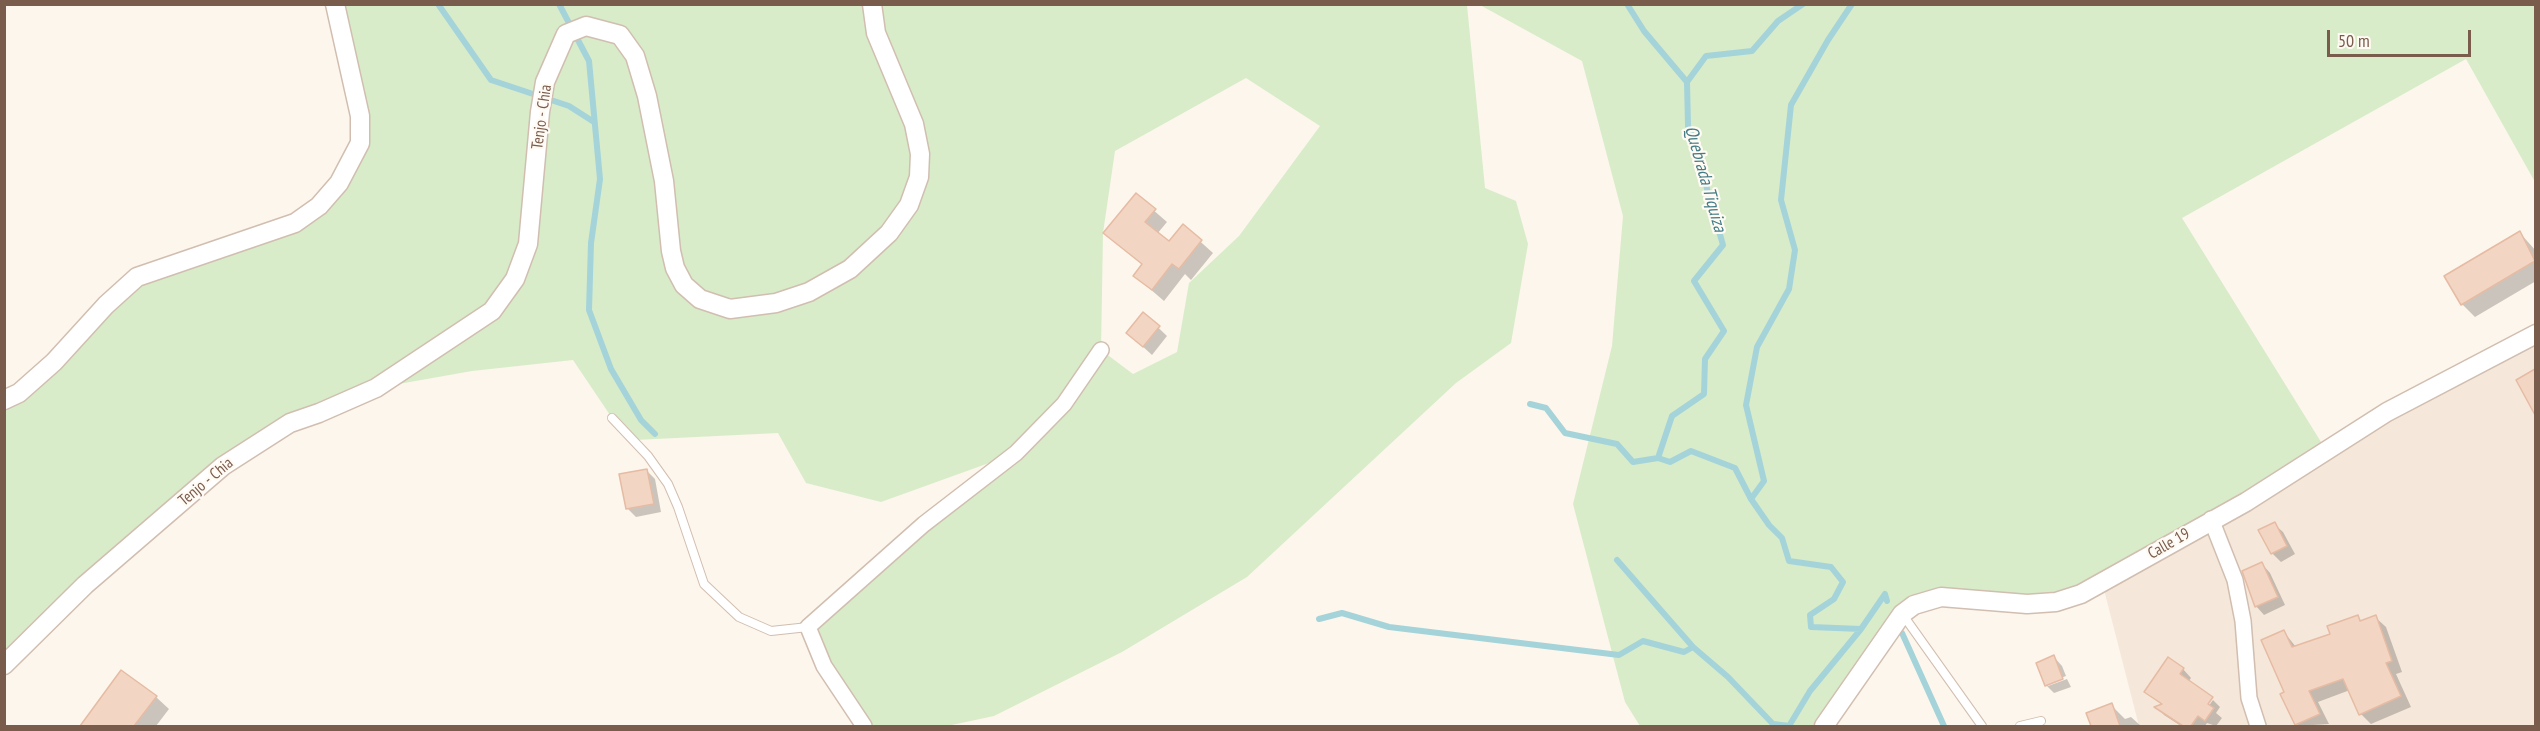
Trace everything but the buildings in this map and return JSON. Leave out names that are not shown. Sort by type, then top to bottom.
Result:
[{"type":"street","points":[[4,400],[19,393],[54,362],[106,305],[137,277],[295,224],[319,206],[339,183],[360,143],[360,116],[335,4]]},
{"type":"street","name":"Tenjo - Chia","points":[[4,665],[85,585],[223,465],[290,423],[376,388],[492,311],[515,279],[528,244],[540,112],[545,82],[566,34],[586,26],[620,35],[635,56],[647,96],[664,181],[675,268],[684,285],[700,299],[730,309],[776,303],[809,292],[850,269],[889,233],[909,205],[919,177],[920,154],[914,124],[876,33],[872,4]]},
{"type":"street","name":"Calle 19","points":[[1824,726],[1902,614],[1914,605],[1941,597],[2027,604],[2056,602],[2081,594],[2211,519],[2246,502],[2388,412],[2535,334]]},
{"type":"street","points":[[864,726],[824,666],[808,627],[924,524],[1016,453],[1064,404],[1101,350]]},
{"type":"street","points":[[2211,519],[2235,580],[2243,621],[2249,698],[2258,726]]},
{"type":"lane","points":[[612,418],[648,456],[664,478],[678,507],[704,584],[740,617],[771,631],[808,627]]},
{"type":"lane","points":[[1902,614],[1982,726]]},
{"type":"lane","points":[[2020,726],[2041,721]]},
{"type":"shaded area","points":[[2535,335],[2535,726],[2139,726],[2102,582]]},
{"type":"green space","points":[[335,5],[1467,5],[1485,188],[1516,201],[1528,244],[1511,343],[1456,383],[1247,577],[1122,652],[994,716],[947,726],[864,726],[808,627],[1014,454],[881,502],[806,483],[778,433],[635,440],[612,418],[573,360],[472,371],[376,388],[223,466],[5,665],[5,400],[137,277],[295,223],[360,143]],"holes":[[[1246,78],[1320,126],[1239,236],[1189,283],[1177,352],[1133,374],[1101,350],[1103,233],[1115,151]]]},
{"type":"green space","points":[[1480,5],[2535,5],[2535,182],[2466,59],[2182,218],[2326,450],[2081,594],[1914,605],[1824,726],[1640,726],[1625,702],[1573,504],[1612,346],[1623,216],[1582,61]]},
{"type":"waterway","points":[[438,4],[491,80],[569,106],[594,122]]},
{"type":"waterway","points":[[559,4],[589,61],[600,179],[591,243],[589,310],[611,369],[641,420],[655,434]]},
{"type":"waterway","name":"Quebrada Tiquiza","points":[[1627,4],[1644,31],[1687,82],[1688,126],[1702,160],[1707,189],[1723,245],[1694,281],[1724,331],[1705,359],[1704,394],[1672,416],[1658,458],[1670,462],[1691,451],[1735,468],[1751,499],[1769,525],[1782,538],[1789,561],[1831,567],[1843,582],[1834,599],[1810,615],[1811,627],[1861,629],[1885,594],[1887,601]]},
{"type":"waterway","points":[[1687,82],[1706,56],[1752,51],[1778,21],[1803,4]]},
{"type":"waterway","points":[[1751,499],[1764,481],[1746,405],[1757,347],[1789,289],[1795,250],[1781,200],[1791,105],[1828,40],[1852,4]]},
{"type":"waterway","points":[[1530,404],[1546,408],[1565,433],[1617,444],[1633,462],[1658,458]]},
{"type":"waterway","points":[[1617,560],[1693,647]]},
{"type":"waterway","points":[[1319,619],[1342,613],[1389,627],[1619,655],[1643,641],[1684,652],[1693,647],[1728,677],[1773,724],[1790,726]]},
{"type":"waterway","points":[[1789,726],[1810,691],[1861,629]]},
{"type":"waterway","name":"Quebrada Tiquiza","points":[[1902,633],[1944,726]]}]
